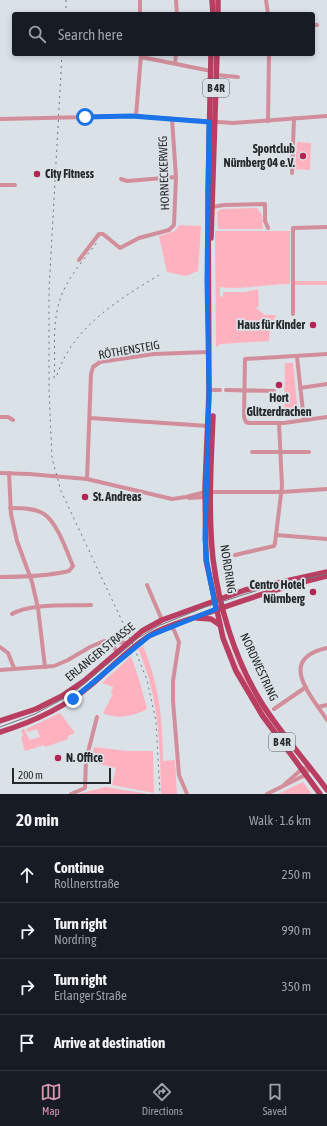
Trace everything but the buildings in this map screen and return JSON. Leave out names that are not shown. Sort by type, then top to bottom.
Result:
[{"type":"main road","points":[[212,0],[213,12]]},
{"type":"main road","points":[[218,0],[218,12]]},
{"type":"main road","name":"NORDRING","points":[[211,56],[213,73],[207,280],[209,352],[205,552],[216,609]]},
{"type":"main road","name":"NORDRING","points":[[213,73],[217,56]]},
{"type":"main road","name":"NORDRING","points":[[212,122],[213,390],[207,494],[213,560],[223,607]]},
{"type":"main road","name":"ERLANGER STRASSE","points":[[0,721],[36,709],[62,696],[84,681],[127,643],[162,620],[214,600],[273,583],[327,572]]},
{"type":"main road","name":"ERLANGER STRASSE","points":[[0,732],[25,724],[61,707],[91,685],[142,641],[170,627],[216,609],[284,587],[327,576]]},
{"type":"main road","name":"NORDWESTRING","points":[[223,607],[232,638],[255,692],[271,716],[327,790]]},
{"type":"main road","name":"NORDWESTRING","points":[[216,609],[230,658],[249,695],[269,725],[319,792]]},
{"type":"main road","points":[[194,617],[211,619],[220,625]]},
{"type":"main road","points":[[319,792],[324,794]]},
{"type":"street","points":[[140,0],[140,12]]},
{"type":"street","points":[[176,0],[177,12]]},
{"type":"street","points":[[266,0],[268,12]]},
{"type":"street","points":[[136,116],[141,56]]},
{"type":"street","points":[[145,56],[213,73],[238,77]]},
{"type":"street","points":[[176,56],[176,63]]},
{"type":"street","points":[[268,121],[269,56]]},
{"type":"street","points":[[0,119],[136,116],[212,122],[268,121],[327,116]]},
{"type":"street","points":[[292,173],[294,118]]},
{"type":"street","name":"HORNECKERWEG","points":[[79,260],[99,234],[103,234],[120,248],[139,238],[171,229],[176,221],[176,177],[172,119]]},
{"type":"street","points":[[121,179],[127,181],[176,177]]},
{"type":"street","points":[[0,185],[15,185]]},
{"type":"street","points":[[212,207],[224,205],[265,204],[265,221],[268,228]]},
{"type":"street","points":[[293,314],[293,228],[327,227]]},
{"type":"street","name":"RÖTHENSTEIG","points":[[87,479],[92,370],[98,363],[154,354],[209,352]]},
{"type":"street","points":[[327,354],[244,359],[246,422],[279,423],[327,417]]},
{"type":"street","points":[[297,357],[304,420]]},
{"type":"street","points":[[300,388],[327,384]]},
{"type":"street","points":[[213,390],[220,390]]},
{"type":"street","points":[[226,390],[274,392]]},
{"type":"street","points":[[1,417],[8,417],[13,420]]},
{"type":"street","points":[[90,418],[208,426]]},
{"type":"street","points":[[236,555],[274,546],[282,492],[279,423]]},
{"type":"street","points":[[252,452],[309,452]]},
{"type":"street","points":[[0,473],[87,479],[168,498],[207,494],[327,489]]},
{"type":"street","points":[[8,473],[10,508],[17,541],[30,577],[38,608],[45,667]]},
{"type":"street","points":[[0,577],[30,577],[70,571],[73,566],[48,517],[37,511],[10,508]]},
{"type":"street","points":[[276,535],[327,539]]},
{"type":"street","points":[[146,585],[162,620]]},
{"type":"street","points":[[12,614],[17,611],[38,608],[91,605]]},
{"type":"street","points":[[177,635],[182,622]]},
{"type":"street","points":[[170,627],[177,635],[179,645],[174,681],[173,702],[179,775],[188,794]]},
{"type":"street","points":[[0,670],[58,665],[95,644],[104,641],[127,643]]},
{"type":"street","points":[[112,642],[116,653]]},
{"type":"street","points":[[0,647],[8,653],[14,668]]},
{"type":"street","points":[[327,648],[309,654],[300,663],[301,676],[306,687],[327,720]]},
{"type":"street","points":[[274,709],[306,687]]},
{"type":"street","points":[[318,707],[327,705]]},
{"type":"street","points":[[71,794],[85,788],[86,760],[97,717]]},
{"type":"street","points":[[285,785],[302,769],[310,767]]},
{"type":"street","points":[[267,794],[306,774],[310,767]]},
{"type":"shaded area","name":"Sportclub Nürnberg 04 e.V.","points":[[297,142],[311,143],[310,170],[295,169]]},
{"type":"shaded area","points":[[257,208],[262,215],[263,229],[218,229],[217,212],[221,209]]},
{"type":"shaded area","points":[[179,225],[201,226],[198,271],[186,276],[167,272],[159,236],[175,231]]},
{"type":"shaded area","points":[[215,231],[290,231],[290,284],[237,288],[220,287],[220,296],[223,297],[223,292],[245,292],[258,289],[259,306],[256,308],[265,315],[276,315],[270,328],[269,341],[221,344],[216,347]]},
{"type":"shaded area","points":[[294,281],[327,281],[327,285],[294,285]]},
{"type":"shaded area","points":[[285,363],[293,363],[298,414],[284,416]]},
{"type":"shaded area","points":[[224,631],[248,684],[304,765],[260,707],[242,677]]},
{"type":"shaded area","points":[[143,646],[153,674],[159,702],[163,761],[175,760],[177,794],[161,794],[157,720],[150,684],[138,649]]},
{"type":"shaded area","points":[[131,656],[147,709],[137,714],[119,717],[103,713],[113,694],[111,693],[113,687],[102,683]]},
{"type":"shaded area","points":[[60,713],[75,733],[68,736],[68,739],[45,747],[44,745],[25,751],[21,737],[23,736],[21,730],[24,729],[30,740],[40,737],[37,729],[28,732],[26,729]]},
{"type":"shaded area","points":[[94,747],[127,751],[153,751],[154,793],[112,785],[116,768],[91,762]]},
{"type":"shaded area","points":[[303,782],[312,794],[278,794]]},
{"type":"shaded area","points":[[106,787],[149,794],[77,794]]},
{"type":"tram line","points":[[0,727],[35,714],[72,694],[138,638],[158,626],[205,607],[268,587],[327,574]]},
{"type":"railway","points":[[66,0],[66,12]]},
{"type":"railway","points":[[62,56],[49,290],[49,390],[52,458],[61,491],[131,640],[147,680],[156,721],[160,794]]},
{"type":"railway","points":[[54,378],[55,325],[61,298],[64,289],[74,272],[98,241]]},
{"type":"railway","points":[[57,375],[64,358],[85,329],[99,316],[128,294],[159,275]]},
{"type":"place","name":"Sportclub Nürnberg 04 e.V.","points":[[303,156]]},
{"type":"place","name":"City Fitness","points":[[37,174]]},
{"type":"place","name":"Haus für Kinder","points":[[313,325]]},
{"type":"place","name":"Hort Glitzerdrachen","points":[[279,385]]},
{"type":"place","name":"St. Andreas","points":[[85,497]]},
{"type":"place","name":"Centro Hotel Nürnberg","points":[[313,592]]},
{"type":"place","name":"N. Office","points":[[58,758]]},
{"type":"route","points":[[73,699],[149,636],[216,609],[205,552],[206,445],[209,418],[207,280],[209,122],[132,116],[85,117]]}]
